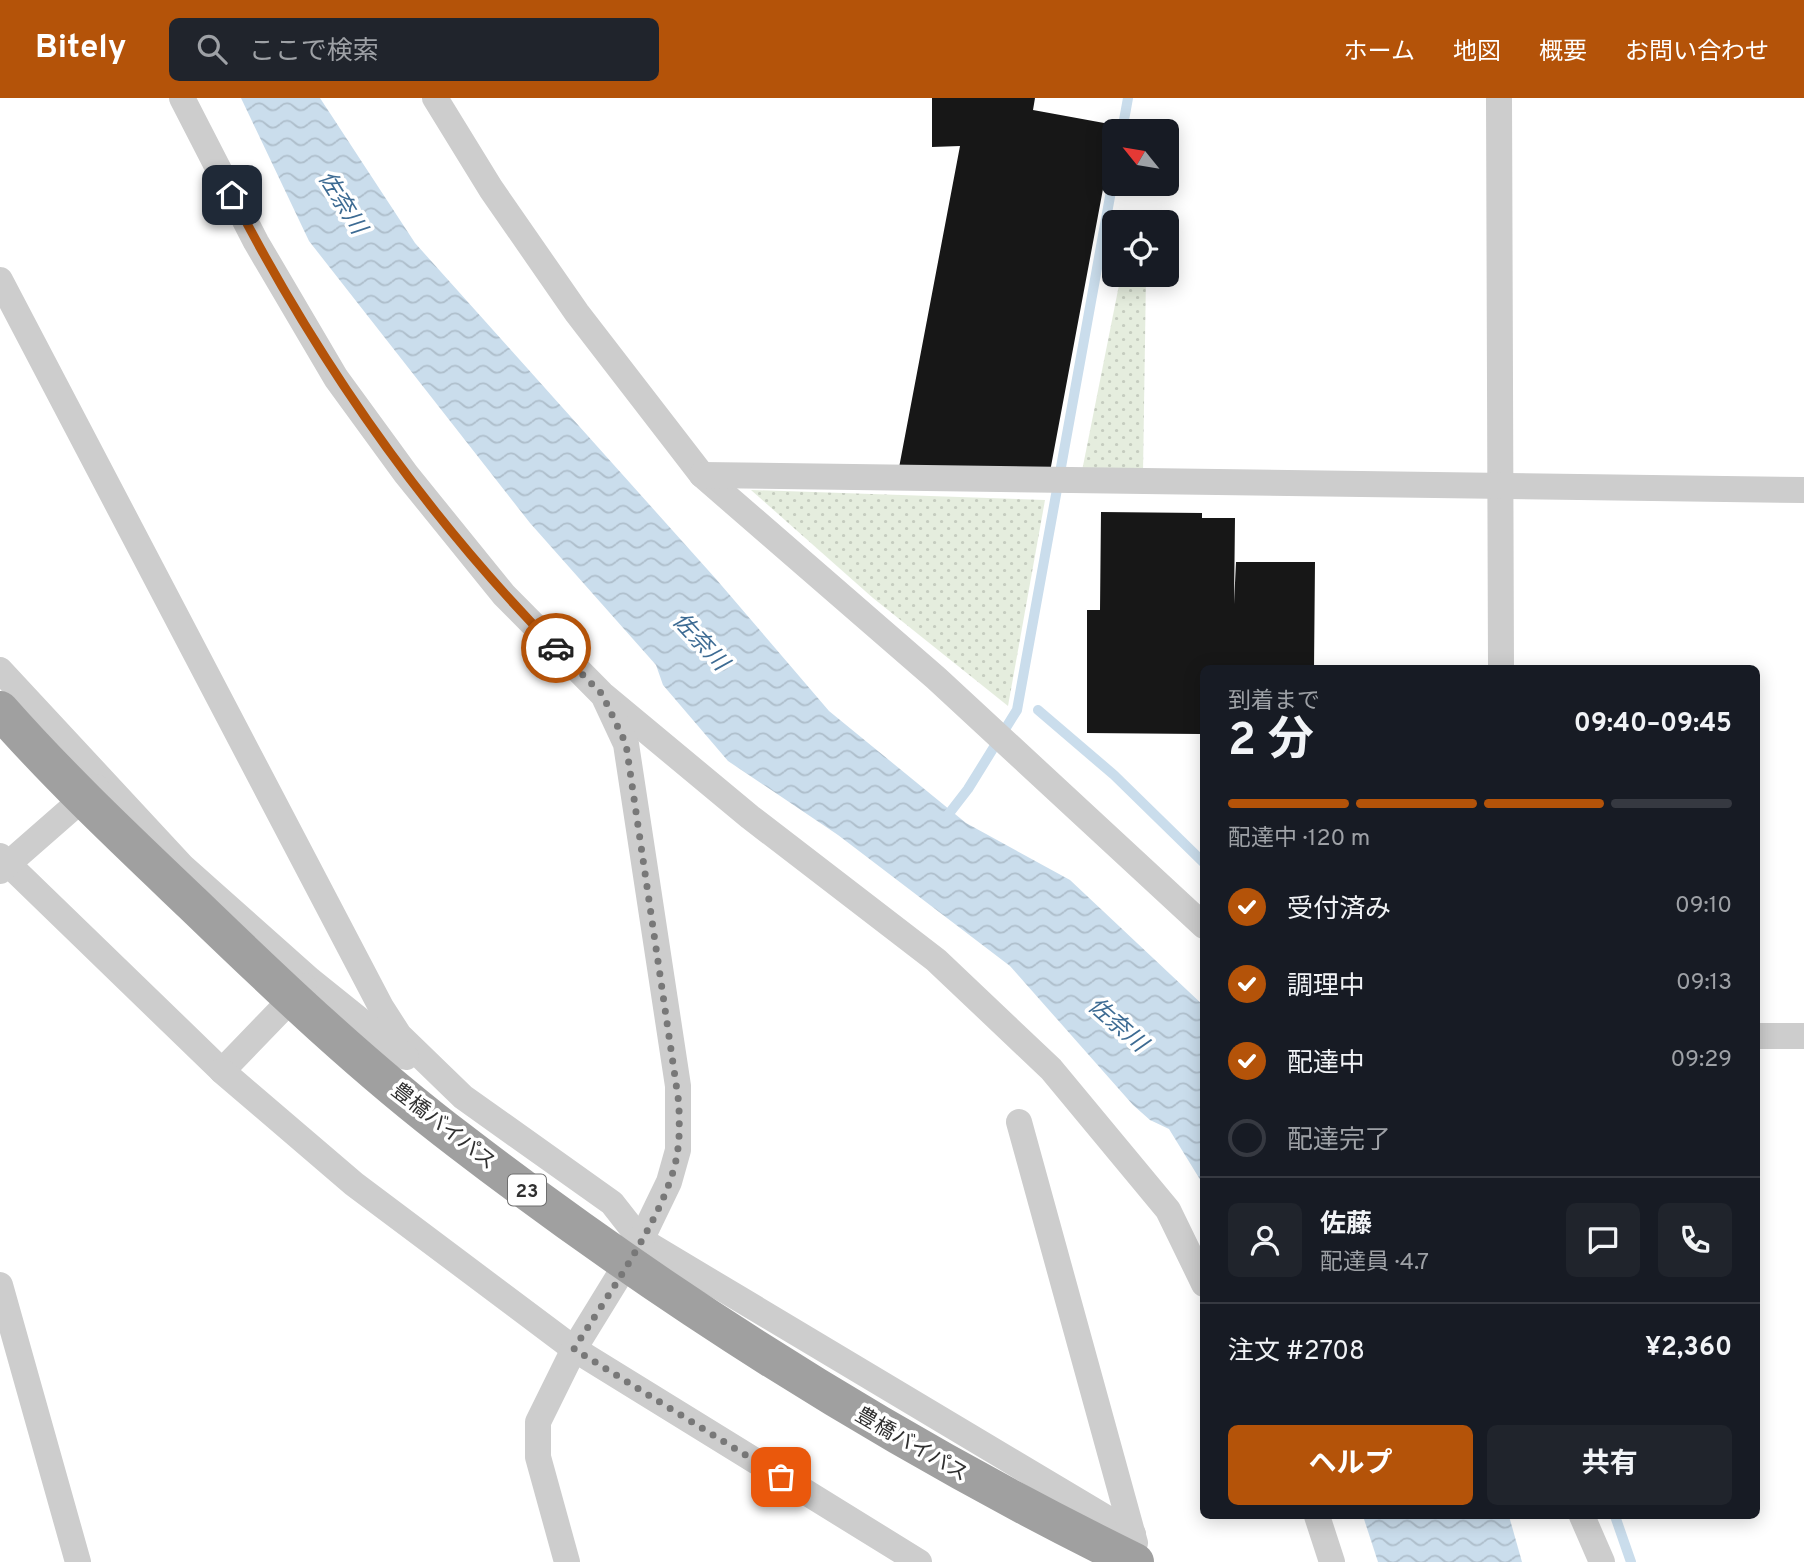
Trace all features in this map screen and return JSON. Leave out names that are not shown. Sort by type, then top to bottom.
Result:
[{"type":"highway","name":"豊橋バイパス","points":[[0,710],[57,774],[306,1013],[459,1141],[655,1282],[832,1399],[1013,1502],[1134,1548]]},
{"type":"highway","name":"豊橋バイパス","points":[[0,742],[41,788],[293,1028],[448,1156],[646,1300],[822,1413],[1003,1519],[1088,1562]]},
{"type":"street","points":[[182,98],[256,242],[336,378],[406,474],[504,595],[602,694],[750,817],[936,960],[1051,1069],[1168,1210],[1200,1276]]},
{"type":"street","points":[[435,98],[491,189],[577,313],[702,475],[936,678],[1200,922]]},
{"type":"street","points":[[1499,98],[1503,488],[1501,665]]},
{"type":"street","points":[[0,280],[381,1007],[398,1035],[463,1097]]},
{"type":"street","points":[[702,475],[1804,490]]},
{"type":"street","points":[[0,670],[183,867],[384,1042],[612,1203],[641,1240],[1134,1548]]},
{"type":"street","points":[[567,1562],[538,1457],[538,1422],[574,1349],[641,1240],[669,1182],[678,1150],[678,1086],[626,744],[602,694]]},
{"type":"street","points":[[102,782],[2,864],[222,1071],[354,1184],[574,1349],[919,1562]]},
{"type":"street","points":[[222,1071],[310,980]]},
{"type":"street","points":[[1760,1036],[1804,1036]]},
{"type":"street","points":[[1019,1122],[1140,1562]]},
{"type":"street","points":[[0,1285],[78,1562]]},
{"type":"street","points":[[1318,1519],[1332,1562]]},
{"type":"street","points":[[1583,1519],[1602,1562]]},
{"type":"green space","points":[[1119,287],[1146,287],[1143,473],[1082,471]]},
{"type":"green space","points":[[751,490],[1045,500],[1008,706],[873,598]]},
{"type":"water","name":"佐奈川","points":[[241,98],[320,98],[415,243],[716,579],[829,711],[966,823],[1070,880],[1200,1002],[1200,1179],[1169,1129],[1150,1120],[1133,1105],[1010,966],[838,835],[728,761],[663,685],[656,665],[530,523],[309,241]]},
{"type":"water","points":[[1364,1519],[1510,1519],[1522,1562],[1378,1562]]},
{"type":"building","points":[[932,98],[1035,98],[1033,110],[1102,123],[1102,194],[1049,477],[898,473],[960,146],[932,147]]},
{"type":"building","points":[[1101,512],[1202,513],[1202,518],[1235,518],[1234,604],[1236,562],[1315,562],[1314,665],[1200,665],[1200,734],[1087,733],[1087,610],[1100,610]]},
{"type":"waterway","points":[[1124,119],[1128,98]]},
{"type":"waterway","points":[[944,820],[968,789],[1017,710],[1110,196]]},
{"type":"waterway","points":[[1038,710],[1114,775],[1200,859]]},
{"type":"waterway","points":[[1616,1519],[1631,1562]]},
{"type":"way so far","points":[[556,648],[602,694],[626,744],[679,1104],[678,1150],[669,1182],[641,1240],[574,1349],[781,1477]]},
{"type":"route","points":[[232,195],[256,242],[336,378],[406,474],[471,555],[504,595],[556,648]]}]
